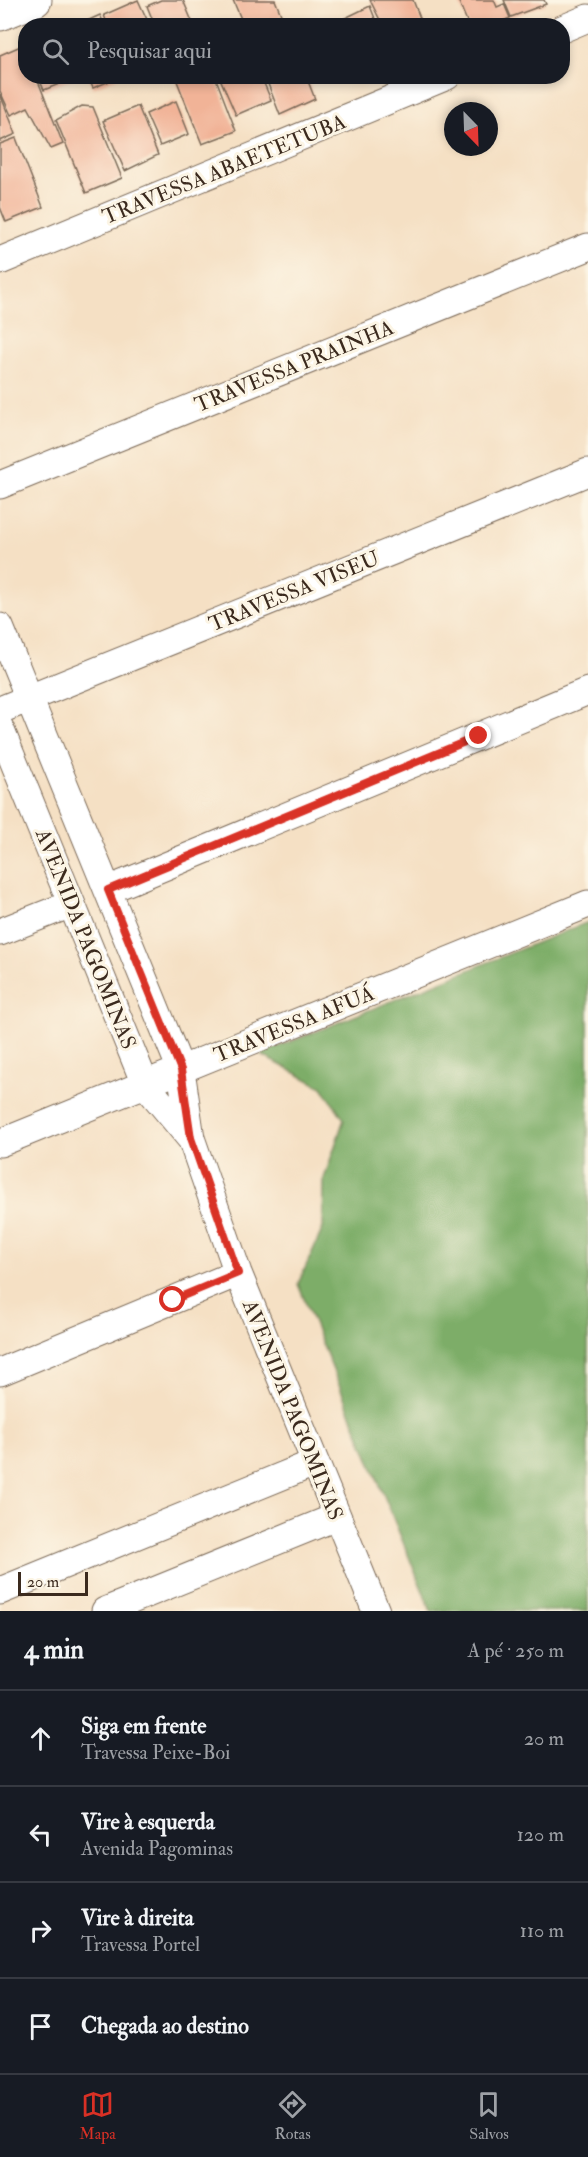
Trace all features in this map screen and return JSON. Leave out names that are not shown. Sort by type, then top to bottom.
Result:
[{"type":"street","points":[[0,14],[35,0]]},
{"type":"street","points":[[570,26],[588,18]]},
{"type":"street","name":"TRAVESSA ABAETETUBA","points":[[0,261],[428,84]]},
{"type":"street","name":"TRAVESSA PRAINHA","points":[[0,485],[588,247]]},
{"type":"street","name":"TRAVESSA VISEU","points":[[0,710],[588,472]]},
{"type":"street","name":"AVENIDA PAGOMINAS","points":[[0,627],[181,1070],[191,1138],[238,1273],[376,1611]]},
{"type":"street","points":[[108,890],[588,691]]},
{"type":"street","name":"AVENIDA PAGOMINAS","points":[[0,728],[145,1084],[191,1138]]},
{"type":"street","points":[[0,932],[72,904]]},
{"type":"street","name":"TRAVESSA AFUÁ","points":[[0,1143],[588,904]]},
{"type":"street","points":[[0,1372],[238,1273]]},
{"type":"street","points":[[0,1591],[314,1463]]},
{"type":"street","points":[[105,1611],[140,1605],[336,1517]]},
{"type":"green space","points":[[588,922],[588,1611],[431,1611],[298,1284],[323,1228],[324,1179],[344,1119],[322,1087],[260,1054]]},
{"type":"building","points":[[138,0],[146,18],[105,18],[104,15]]},
{"type":"building","points":[[161,0],[183,0],[191,18],[152,18],[147,6]]},
{"type":"building","points":[[233,0],[275,0],[282,18],[241,18]]},
{"type":"building","points":[[370,0],[413,0],[420,18],[379,18]]},
{"type":"building","points":[[458,0],[494,0],[497,7],[504,4],[510,18],[466,18]]},
{"type":"building","points":[[504,0],[544,0],[546,4],[511,17]]},
{"type":"building","points":[[370,6],[375,18],[345,18]]},
{"type":"building","points":[[18,47],[18,84],[39,84],[63,144],[51,149],[28,107],[11,115],[0,91],[0,55]]},
{"type":"building","points":[[41,84],[59,84],[44,90]]},
{"type":"building","points":[[91,84],[102,84],[93,88]]},
{"type":"building","points":[[178,84],[218,84],[236,131],[202,144]]},
{"type":"building","points":[[222,84],[264,84],[271,100],[236,115]]},
{"type":"building","points":[[268,84],[309,84],[315,99],[280,115]]},
{"type":"building","points":[[0,94],[16,134],[0,141]]},
{"type":"building","points":[[176,101],[189,134],[160,146],[146,114]]},
{"type":"building","points":[[82,106],[93,107],[122,178],[86,193],[56,120]]},
{"type":"building","points":[[138,106],[158,155],[125,171],[103,121]]},
{"type":"building","points":[[16,138],[43,207],[6,222],[0,207],[0,144]]},
{"type":"route","points":[[173,1300],[238,1273],[191,1138],[181,1070],[108,890],[479,736]]}]
